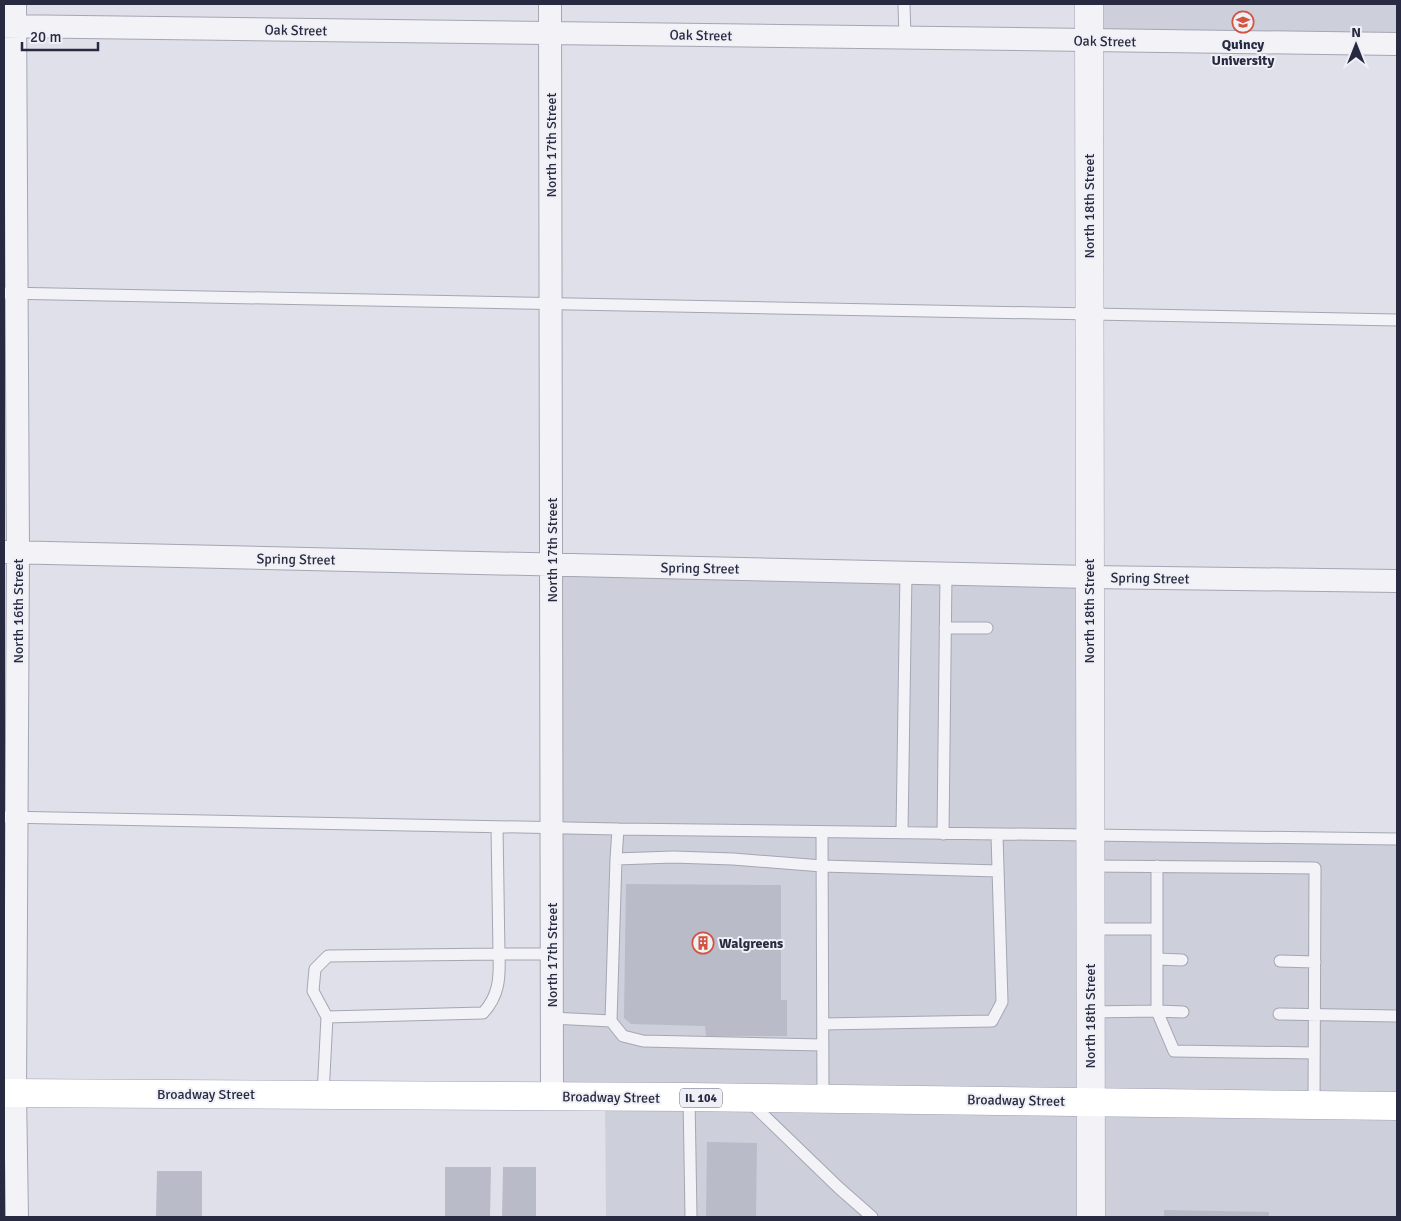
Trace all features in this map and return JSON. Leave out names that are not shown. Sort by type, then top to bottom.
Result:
[{"type":"main road","name":"Broadway Street","points":[[9,1093],[689,1097],[1397,1106]]},
{"type":"street","name":"North 16th Street","points":[[15,4],[9,27],[11,552],[9,1093],[17,1217]]},
{"type":"street","name":"North 17th Street","points":[[550,4],[552,1096]]},
{"type":"street","name":"North 18th Street","points":[[1089,4],[1091,1217]]},
{"type":"street","name":"Oak Street","points":[[9,27],[550,32],[1397,44]]},
{"type":"street","name":"Spring Street","points":[[11,552],[552,566],[1397,581]]},
{"type":"lane","points":[[904,4],[905,38]]},
{"type":"lane","points":[[10,293],[1397,320]]},
{"type":"lane","points":[[902,833],[906,572]]},
{"type":"lane","points":[[943,834],[946,573]]},
{"type":"lane","points":[[945,628],[987,628]]},
{"type":"lane","points":[[10,817],[552,828],[1397,839]]},
{"type":"lane","points":[[327,1017],[483,1013],[492,1004],[499,984],[497,827]]},
{"type":"lane","points":[[618,829],[611,1020],[623,1036],[643,1041],[823,1045]]},
{"type":"lane","points":[[822,832],[823,1099]]},
{"type":"lane","points":[[823,1024],[992,1020],[1002,1002],[997,835]]},
{"type":"lane","points":[[616,859],[673,857],[734,859],[822,866],[998,871]]},
{"type":"lane","points":[[1090,866],[1315,868],[1314,1105]]},
{"type":"lane","points":[[1157,866],[1157,1011],[1174,1051],[1314,1053]]},
{"type":"lane","points":[[1090,929],[1157,929]]},
{"type":"lane","points":[[323,1095],[327,1017],[313,991],[315,969],[328,956],[552,954]]},
{"type":"lane","points":[[1157,959],[1182,960]]},
{"type":"lane","points":[[1280,961],[1315,962]]},
{"type":"lane","points":[[1090,1012],[1183,1012]]},
{"type":"lane","points":[[1279,1014],[1397,1016]]},
{"type":"lane","points":[[552,1018],[611,1020]]},
{"type":"lane","points":[[689,1097],[691,1217]]},
{"type":"lane","points":[[746,1098],[839,1188],[872,1217]]},
{"type":"shaded area","name":"Quincy University","points":[[1089,4],[1397,4],[1397,44],[1089,41]]},
{"type":"shaded area","points":[[552,566],[1089,577],[1090,836],[1397,839],[1397,1217],[606,1217],[605,1097],[552,1096]]},
{"type":"building","name":"Walgreens","points":[[626,884],[781,885],[781,1000],[787,1000],[787,1036],[706,1036],[705,1026],[631,1024],[624,1018]]},
{"type":"building","points":[[707,1142],[757,1143],[756,1217],[706,1217]]},
{"type":"building","points":[[445,1167],[491,1167],[490,1217],[445,1217]]},
{"type":"building","points":[[503,1167],[536,1167],[536,1217],[502,1217]]},
{"type":"building","points":[[157,1171],[202,1171],[202,1217],[156,1217]]},
{"type":"building","points":[[1164,1210],[1269,1212],[1269,1217],[1164,1217]]},
{"type":"place","name":"Quincy University","points":[[1243,22]]},
{"type":"place","name":"Walgreens","points":[[703,943]]}]
